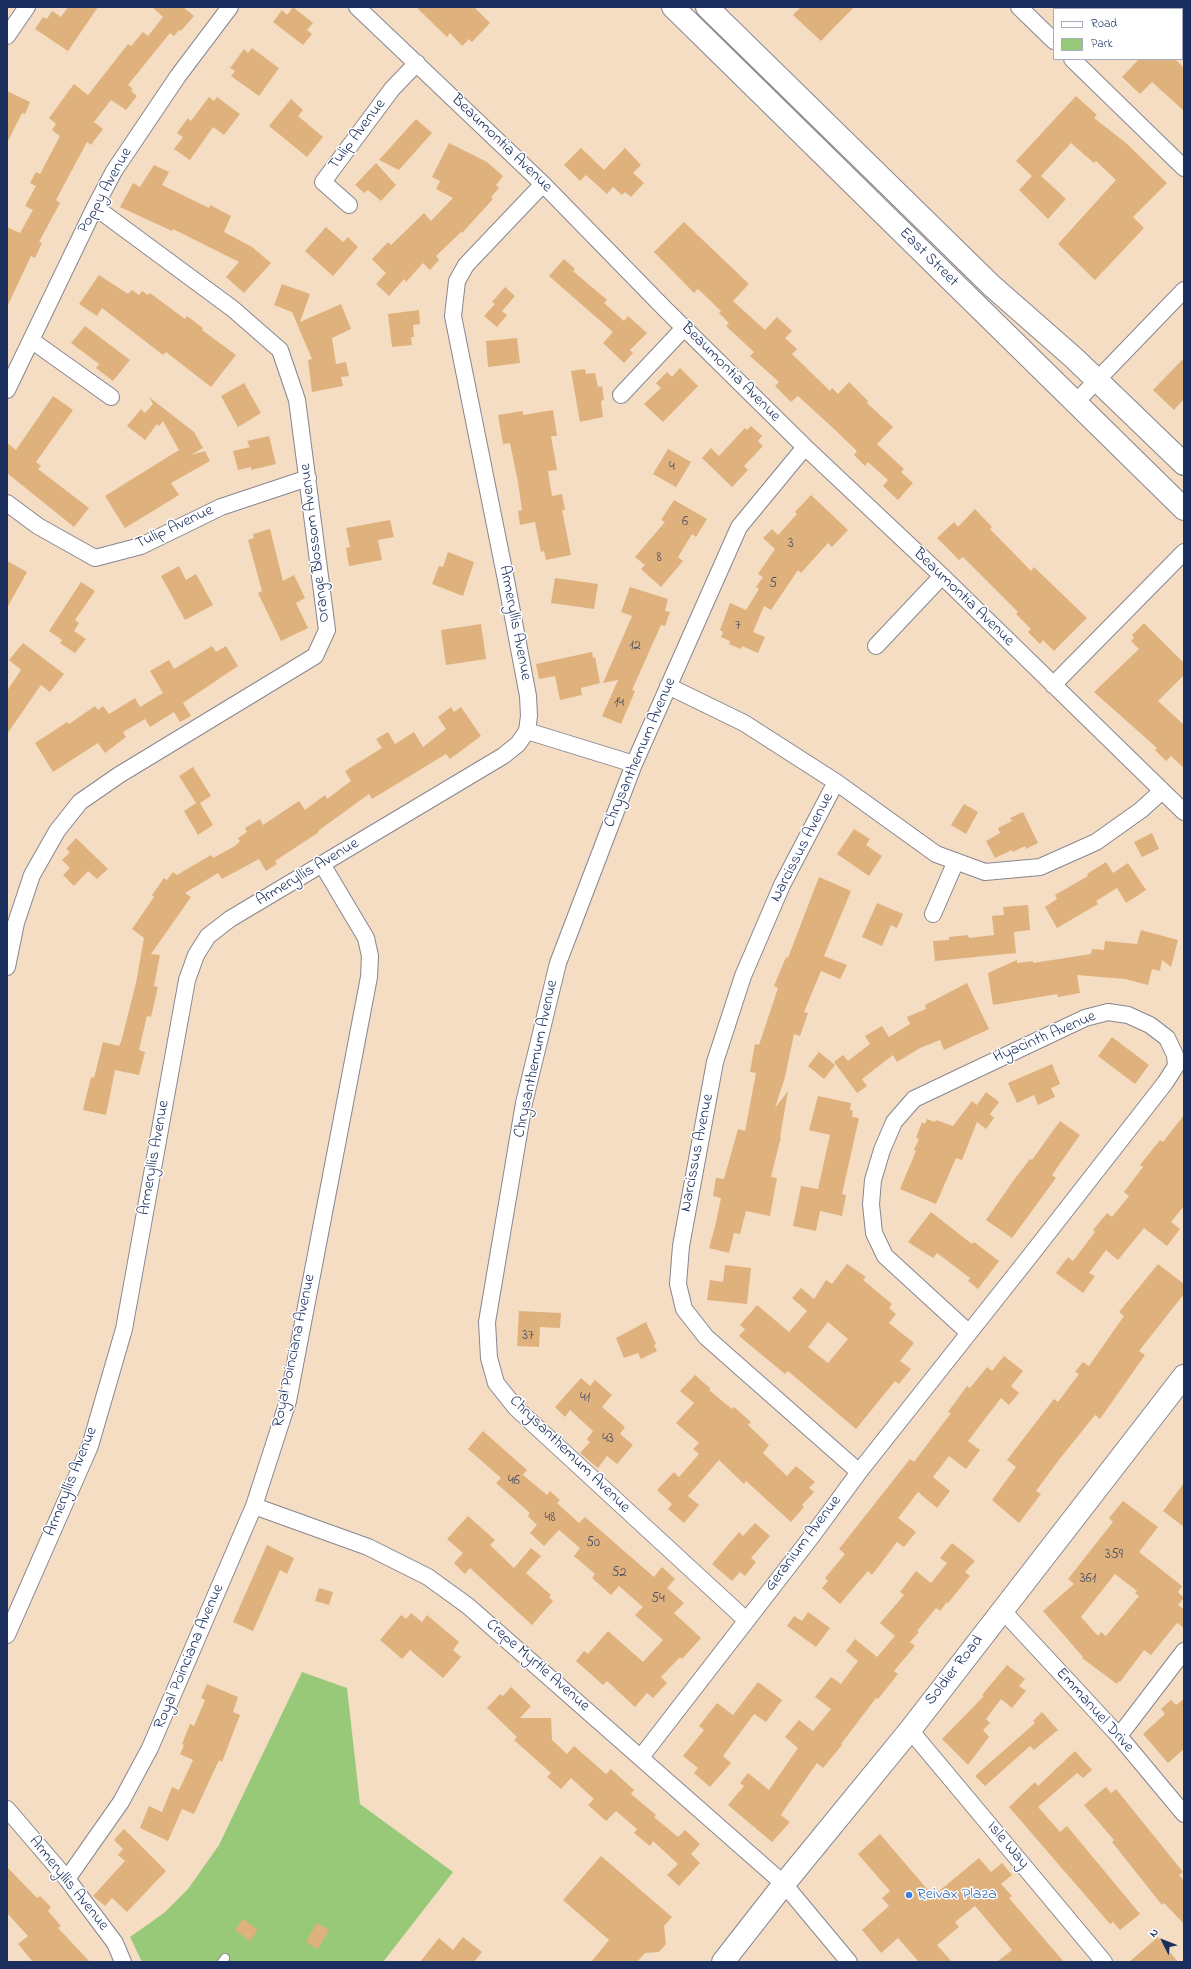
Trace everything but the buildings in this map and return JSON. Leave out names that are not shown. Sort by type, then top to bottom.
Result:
[{"type":"main road","name":"East Street","points":[[673,7],[1074,403],[1184,509]]},
{"type":"main road","name":"East Street","points":[[706,7],[992,286],[1097,380],[1184,464]]},
{"type":"main road","name":"Soldier Road","points":[[723,1962],[784,1884],[910,1730],[1184,1376]]},
{"type":"street","points":[[7,36],[27,7]]},
{"type":"street","name":"Poppy Avenue","points":[[7,390],[95,207],[114,171],[178,76],[230,7]]},
{"type":"street","name":"Beaumontia Avenue","points":[[357,7],[543,184],[684,328],[805,447],[942,576],[1184,812]]},
{"type":"street","points":[[1019,7],[1053,40]]},
{"type":"street","points":[[1073,60],[1184,168]]},
{"type":"street","name":"Tulip Avenue","points":[[349,205],[323,182],[392,89],[417,63]]},
{"type":"street","name":"Armeryllis Avenue","points":[[7,1635],[90,1446],[124,1329],[187,980],[196,955],[208,936],[230,919],[503,756],[518,744],[527,731],[529,716],[528,696],[453,316],[457,281],[466,265],[543,184]]},
{"type":"street","name":"Orange Blossom Avenue","points":[[7,966],[12,921],[32,875],[57,831],[80,802],[119,775],[314,656],[327,630],[297,400],[280,350],[233,309],[95,207]]},
{"type":"street","points":[[1074,403],[1184,290]]},
{"type":"street","points":[[621,395],[684,328]]},
{"type":"street","points":[[31,340],[111,398]]},
{"type":"street","name":"Chrysanthemum Avenue","points":[[746,1620],[516,1408],[496,1383],[490,1358],[487,1322],[524,1103],[558,963],[634,764],[739,527],[805,447]]},
{"type":"street","name":"Tulip Avenue","points":[[7,503],[38,526],[95,558],[141,546],[221,507],[308,478]]},
{"type":"street","points":[[1053,685],[1184,552]]},
{"type":"street","points":[[876,646],[942,576]]},
{"type":"street","points":[[668,686],[744,723],[836,782],[936,854],[985,872],[1040,867],[1096,842],[1141,810],[1162,791]]},
{"type":"street","points":[[527,731],[634,764]]},
{"type":"street","name":"Narcissus Avenue","points":[[836,782],[782,885],[743,976],[715,1062],[681,1246],[678,1284],[684,1309],[706,1337],[859,1472]]},
{"type":"street","points":[[932,914],[956,861]]},
{"type":"street","name":"Royal Poinciana Avenue","points":[[67,1879],[121,1802],[150,1748],[254,1506],[288,1401],[370,978],[370,956],[366,938],[322,864]]},
{"type":"street","name":"Hyacinth Avenue","points":[[1108,1012],[1128,1015],[1150,1025],[1167,1038],[1175,1055],[1176,1066],[1165,1083],[969,1333],[885,1256],[874,1233],[871,1204],[873,1180],[882,1150],[894,1122],[914,1099],[1085,1018],[1108,1012]]},
{"type":"street","name":"Geranium Avenue","points":[[641,1757],[812,1536],[859,1472],[969,1333]]},
{"type":"street","name":"Crepe Myrtle Avenue","points":[[254,1506],[368,1547],[428,1577],[468,1606],[784,1884],[850,1962]]},
{"type":"street","name":"Emmanuel Drive","points":[[1002,1610],[1119,1736],[1184,1814]]},
{"type":"street","points":[[1119,1736],[1184,1651]]},
{"type":"street","name":"Isle Way","points":[[910,1730],[1104,1962]]},
{"type":"street","name":"Armeryllis Avenue","points":[[7,1810],[67,1879],[115,1943],[123,1962]]},
{"type":"green space","points":[[302,1672],[347,1688],[360,1804],[453,1872],[383,1962],[142,1962],[130,1937],[164,1913],[188,1889],[219,1845]]},
{"type":"place","name":"Reivax Plaza","points":[[909,1895]]}]
